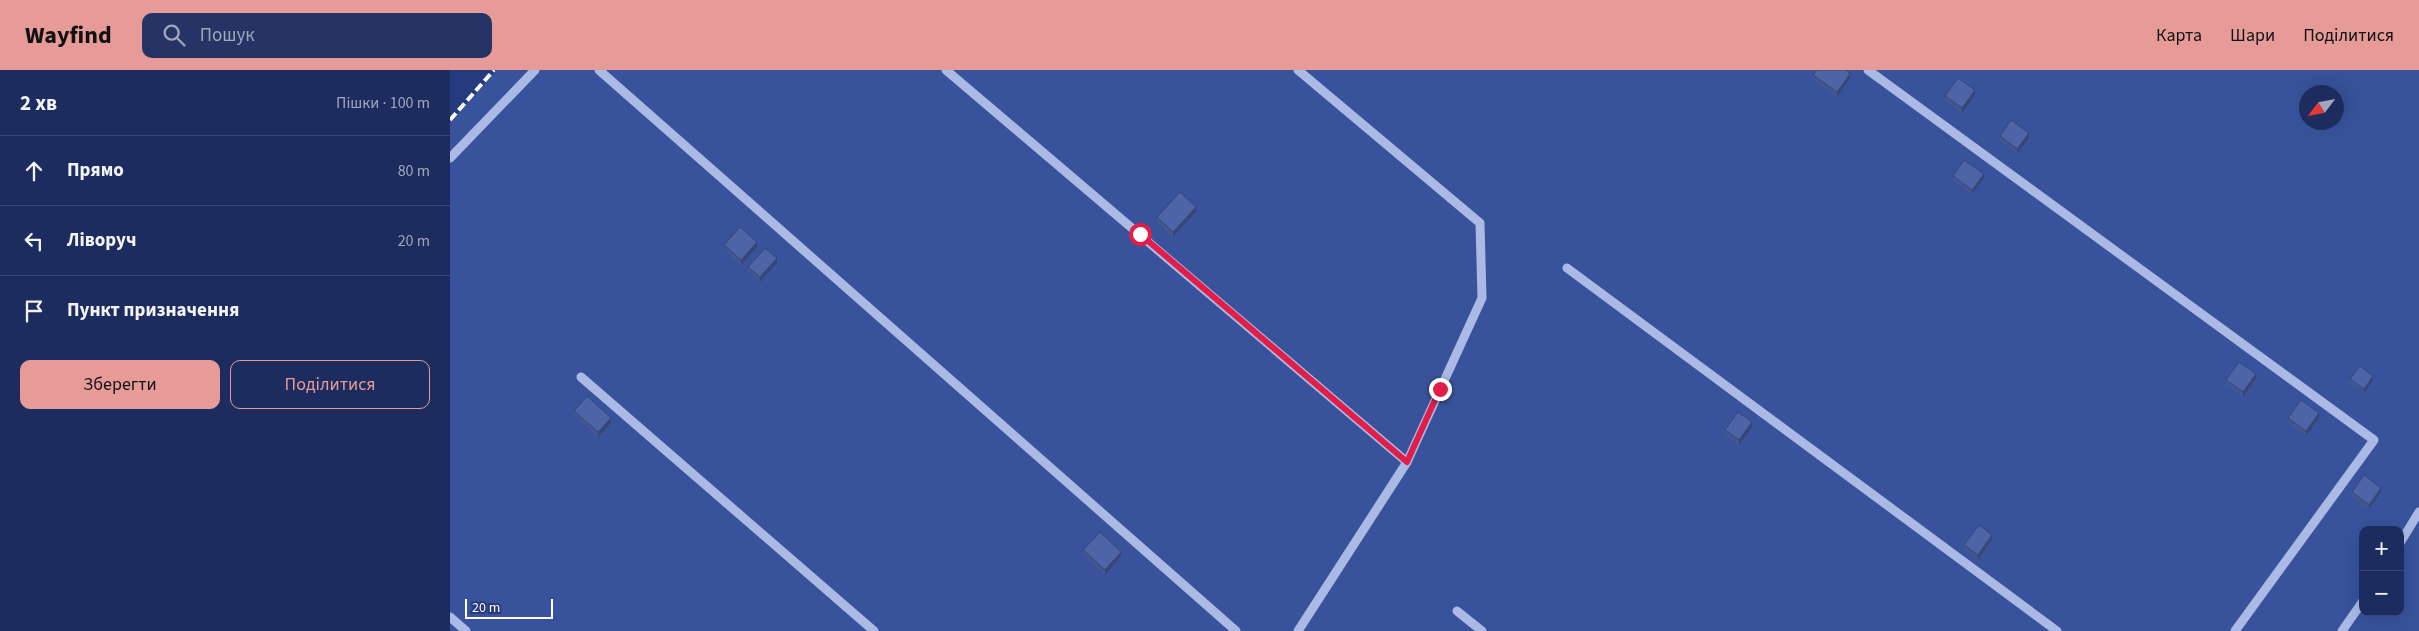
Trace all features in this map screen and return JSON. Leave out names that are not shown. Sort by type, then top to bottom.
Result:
[{"type":"lane","points":[[450,158],[535,70]]},
{"type":"lane","points":[[599,70],[1236,631]]},
{"type":"lane","points":[[946,70],[1407,462]]},
{"type":"lane","points":[[1298,70],[1480,223],[1482,298],[1407,462],[1298,631]]},
{"type":"lane","points":[[1868,70],[2374,440],[2235,631]]},
{"type":"lane","points":[[1567,268],[2057,631]]},
{"type":"lane","points":[[581,377],[874,631]]},
{"type":"lane","points":[[2404,536],[2419,512]]},
{"type":"lane","points":[[2342,631],[2359,607]]},
{"type":"lane","points":[[1457,612],[1482,631]]},
{"type":"lane","points":[[450,617],[466,631]]},
{"type":"shaded area","points":[[497,70],[2419,70],[2419,631],[450,631],[450,122]]},
{"type":"building","points":[[1817,70],[1846,70],[1850,74],[1837,92],[1813,75]]},
{"type":"building","points":[[1958,78],[1975,90],[1962,108],[1945,96]]},
{"type":"building","points":[[2011,120],[2029,133],[2017,149],[2000,136]]},
{"type":"building","points":[[1964,160],[1984,174],[1972,190],[1953,176]]},
{"type":"building","points":[[1180,192],[1196,207],[1173,232],[1157,217]]},
{"type":"building","points":[[740,227],[757,242],[741,260],[724,245]]},
{"type":"building","points":[[765,248],[777,258],[760,277],[748,267]]},
{"type":"building","points":[[2239,362],[2256,374],[2243,392],[2226,380]]},
{"type":"building","points":[[2360,366],[2373,376],[2364,389],[2350,379]]},
{"type":"building","points":[[587,396],[611,418],[598,432],[574,411]]},
{"type":"building","points":[[2301,400],[2319,413],[2306,431],[2288,418]]},
{"type":"building","points":[[1738,412],[1752,422],[1739,440],[1725,430]]},
{"type":"building","points":[[2364,475],[2381,488],[2369,505],[2352,492]]},
{"type":"building","points":[[1979,525],[1992,535],[1978,555],[1964,545]]},
{"type":"building","points":[[1100,532],[1121,552],[1105,570],[1083,550]]},
{"type":"railway","points":[[450,120],[494,70]]},
{"type":"route","points":[[1140,234],[1407,462],[1440,389]]}]
